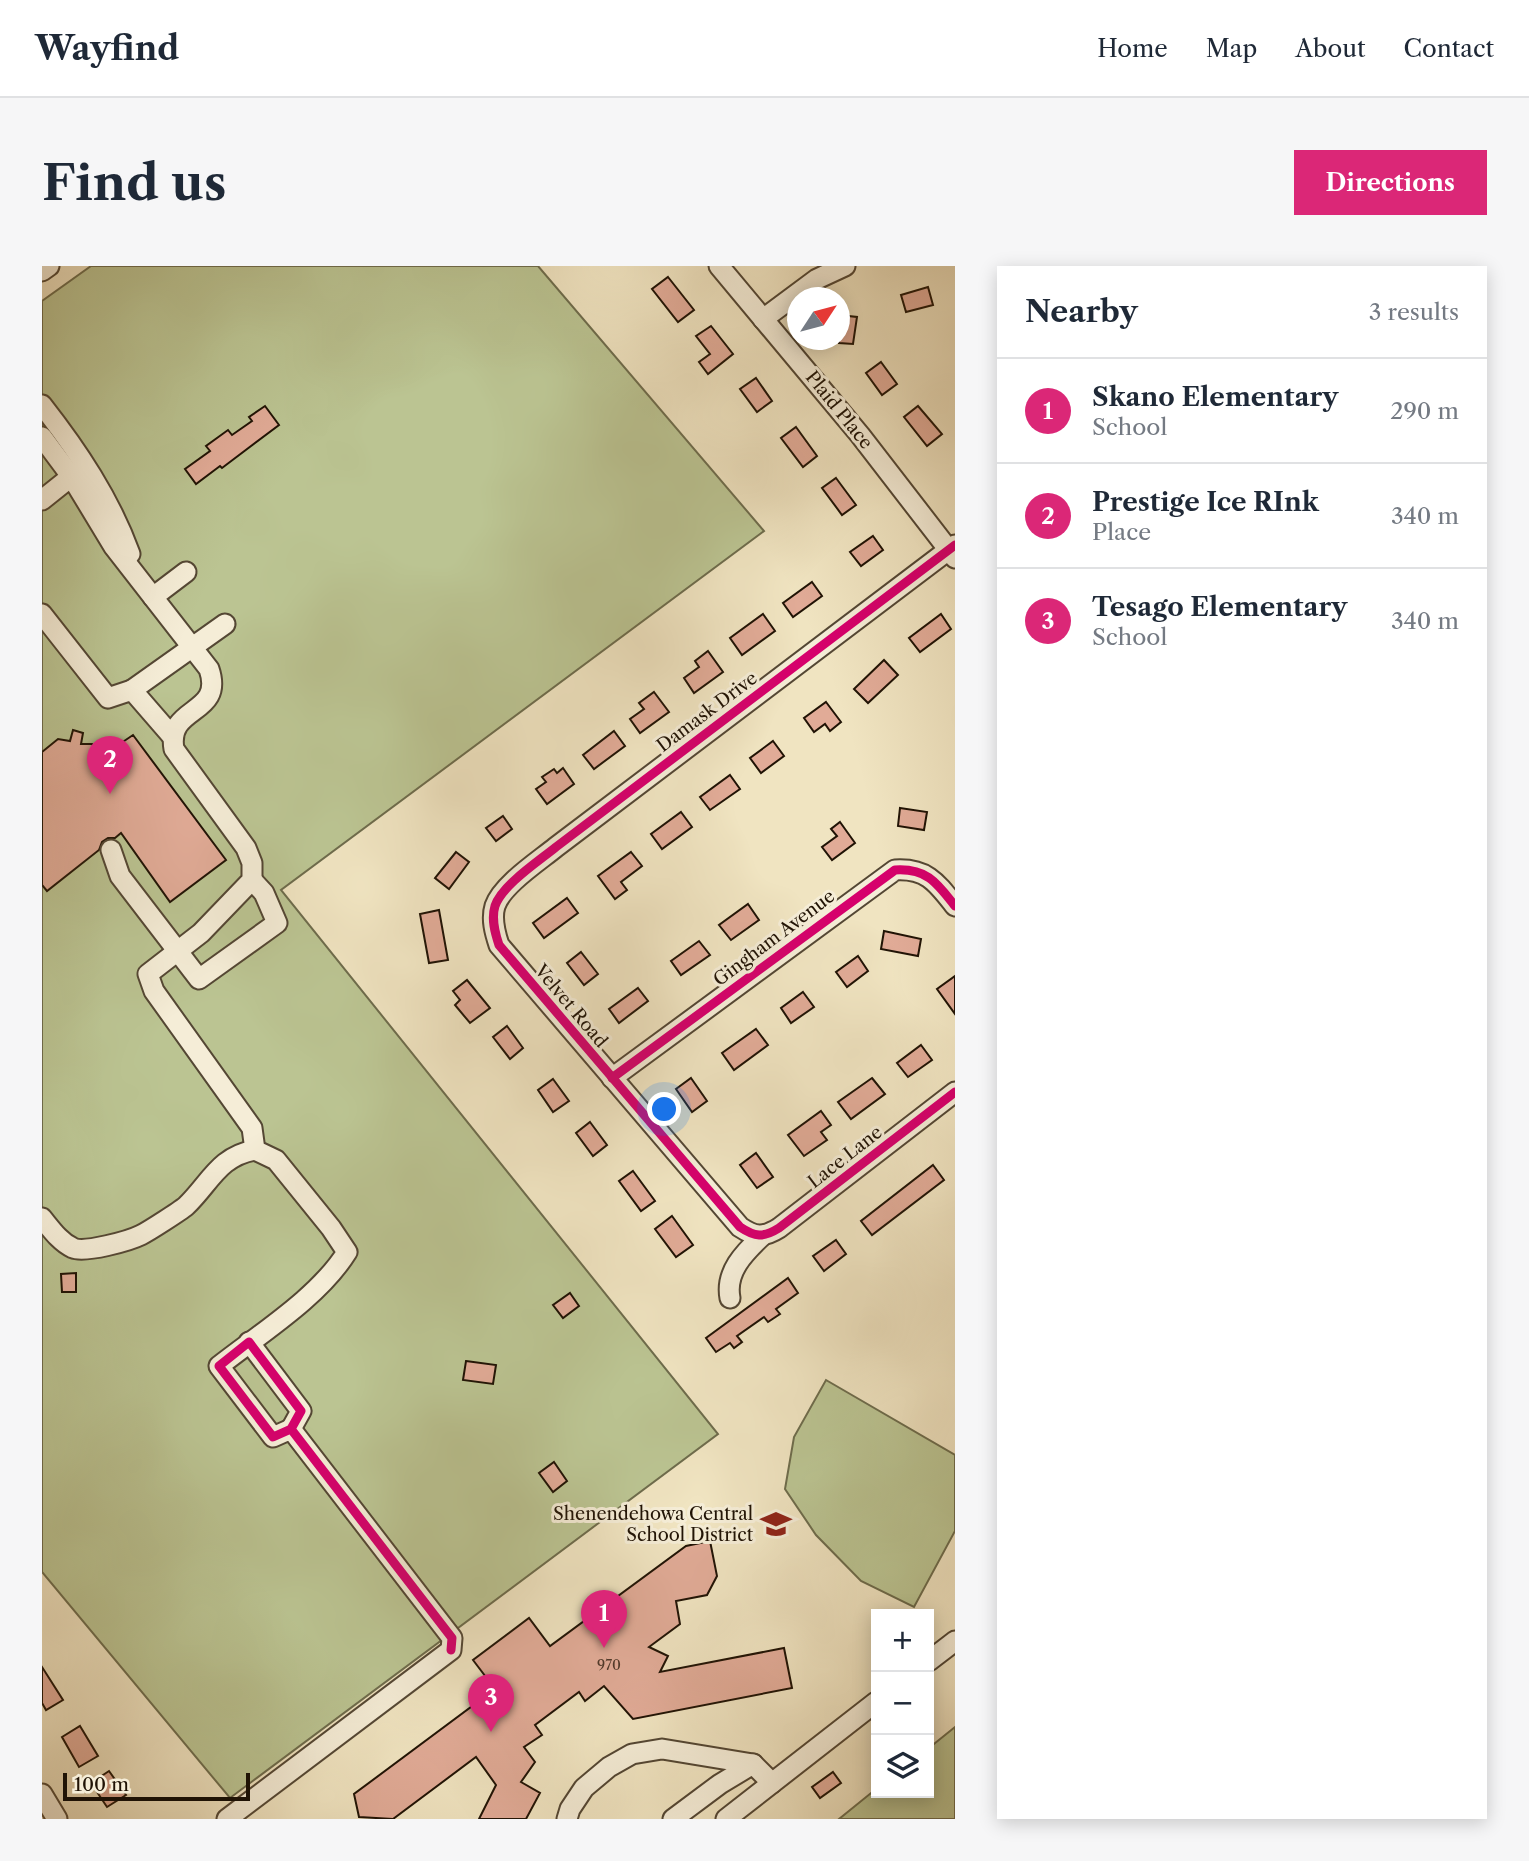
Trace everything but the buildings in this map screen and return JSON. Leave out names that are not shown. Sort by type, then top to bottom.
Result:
[{"type":"street","points":[[42,271],[48,266]]},
{"type":"street","name":"Plaid Place","points":[[719,266],[953,551]]},
{"type":"street","points":[[763,318],[817,279],[845,266]]},
{"type":"street","points":[[42,405],[78,470],[114,547],[209,669],[214,682],[211,694],[176,726],[172,735],[174,749],[246,848],[252,863],[252,880],[264,893],[277,923],[199,979],[120,876],[111,850]]},
{"type":"street","points":[[42,437],[78,470]]},
{"type":"street","points":[[42,500],[78,470]]},
{"type":"street","name":"Damask Drive","points":[[494,917],[496,904],[503,894],[556,847],[953,551]]},
{"type":"street","points":[[153,597],[186,572]]},
{"type":"street","points":[[42,614],[108,698],[132,690],[225,624]]},
{"type":"street","points":[[132,690],[172,735]]},
{"type":"street","name":"Gingham Avenue","points":[[612,1078],[895,870],[916,870],[929,876],[955,906]]},
{"type":"street","points":[[252,880],[201,933],[148,974],[154,991],[252,1128],[255,1150]]},
{"type":"street","name":"Velvet Road","points":[[494,917],[499,945],[740,1227],[756,1235]]},
{"type":"street","name":"Lace Lane","points":[[730,1298],[728,1288],[733,1272],[756,1235],[779,1228],[955,1092]]},
{"type":"street","points":[[42,1218],[58,1237],[75,1249],[93,1248],[140,1235],[184,1208],[232,1157],[255,1150],[276,1160],[347,1252],[336,1270],[320,1287],[249,1342],[219,1366],[274,1437],[291,1429],[301,1411],[249,1342]]},
{"type":"street","points":[[227,1819],[451,1650],[452,1637],[291,1429]]},
{"type":"street","points":[[934,1657],[955,1641]]},
{"type":"street","points":[[726,1819],[871,1706]]},
{"type":"street","points":[[567,1819],[570,1809],[584,1788],[609,1767],[632,1754],[662,1749],[753,1764],[772,1783]]},
{"type":"street","points":[[673,1819],[720,1784],[753,1764]]},
{"type":"street","points":[[42,1794],[57,1819]]},
{"type":"green space","points":[[91,266],[538,266],[764,531],[281,890],[718,1434],[230,1798],[42,1572],[42,301]]},
{"type":"green space","points":[[826,1380],[955,1455],[955,1531],[914,1607],[861,1581],[816,1535],[785,1489],[794,1437]]},
{"type":"green space","points":[[955,1727],[955,1819],[839,1819],[871,1793],[871,1798],[934,1798],[934,1744]]},
{"type":"cycle path","points":[[955,545],[531,866],[505,890],[495,906],[493,916],[499,945],[740,1227],[750,1233],[764,1235],[779,1228],[955,1092]]},
{"type":"cycle path","points":[[612,1078],[895,870],[923,874],[937,884],[955,906]]},
{"type":"cycle path","points":[[291,1429],[301,1411],[249,1342],[219,1366],[273,1437],[291,1429],[452,1638],[451,1650]]},
{"type":"place","name":"Prestige Ice RInk","points":[[110,794]]},
{"type":"place","name":"Shenendehowa Central School District","points":[[776,1524]]},
{"type":"place","name":"Skano Elementary","points":[[604,1648]]},
{"type":"place","name":"Tesago Elementary","points":[[491,1732]]}]
